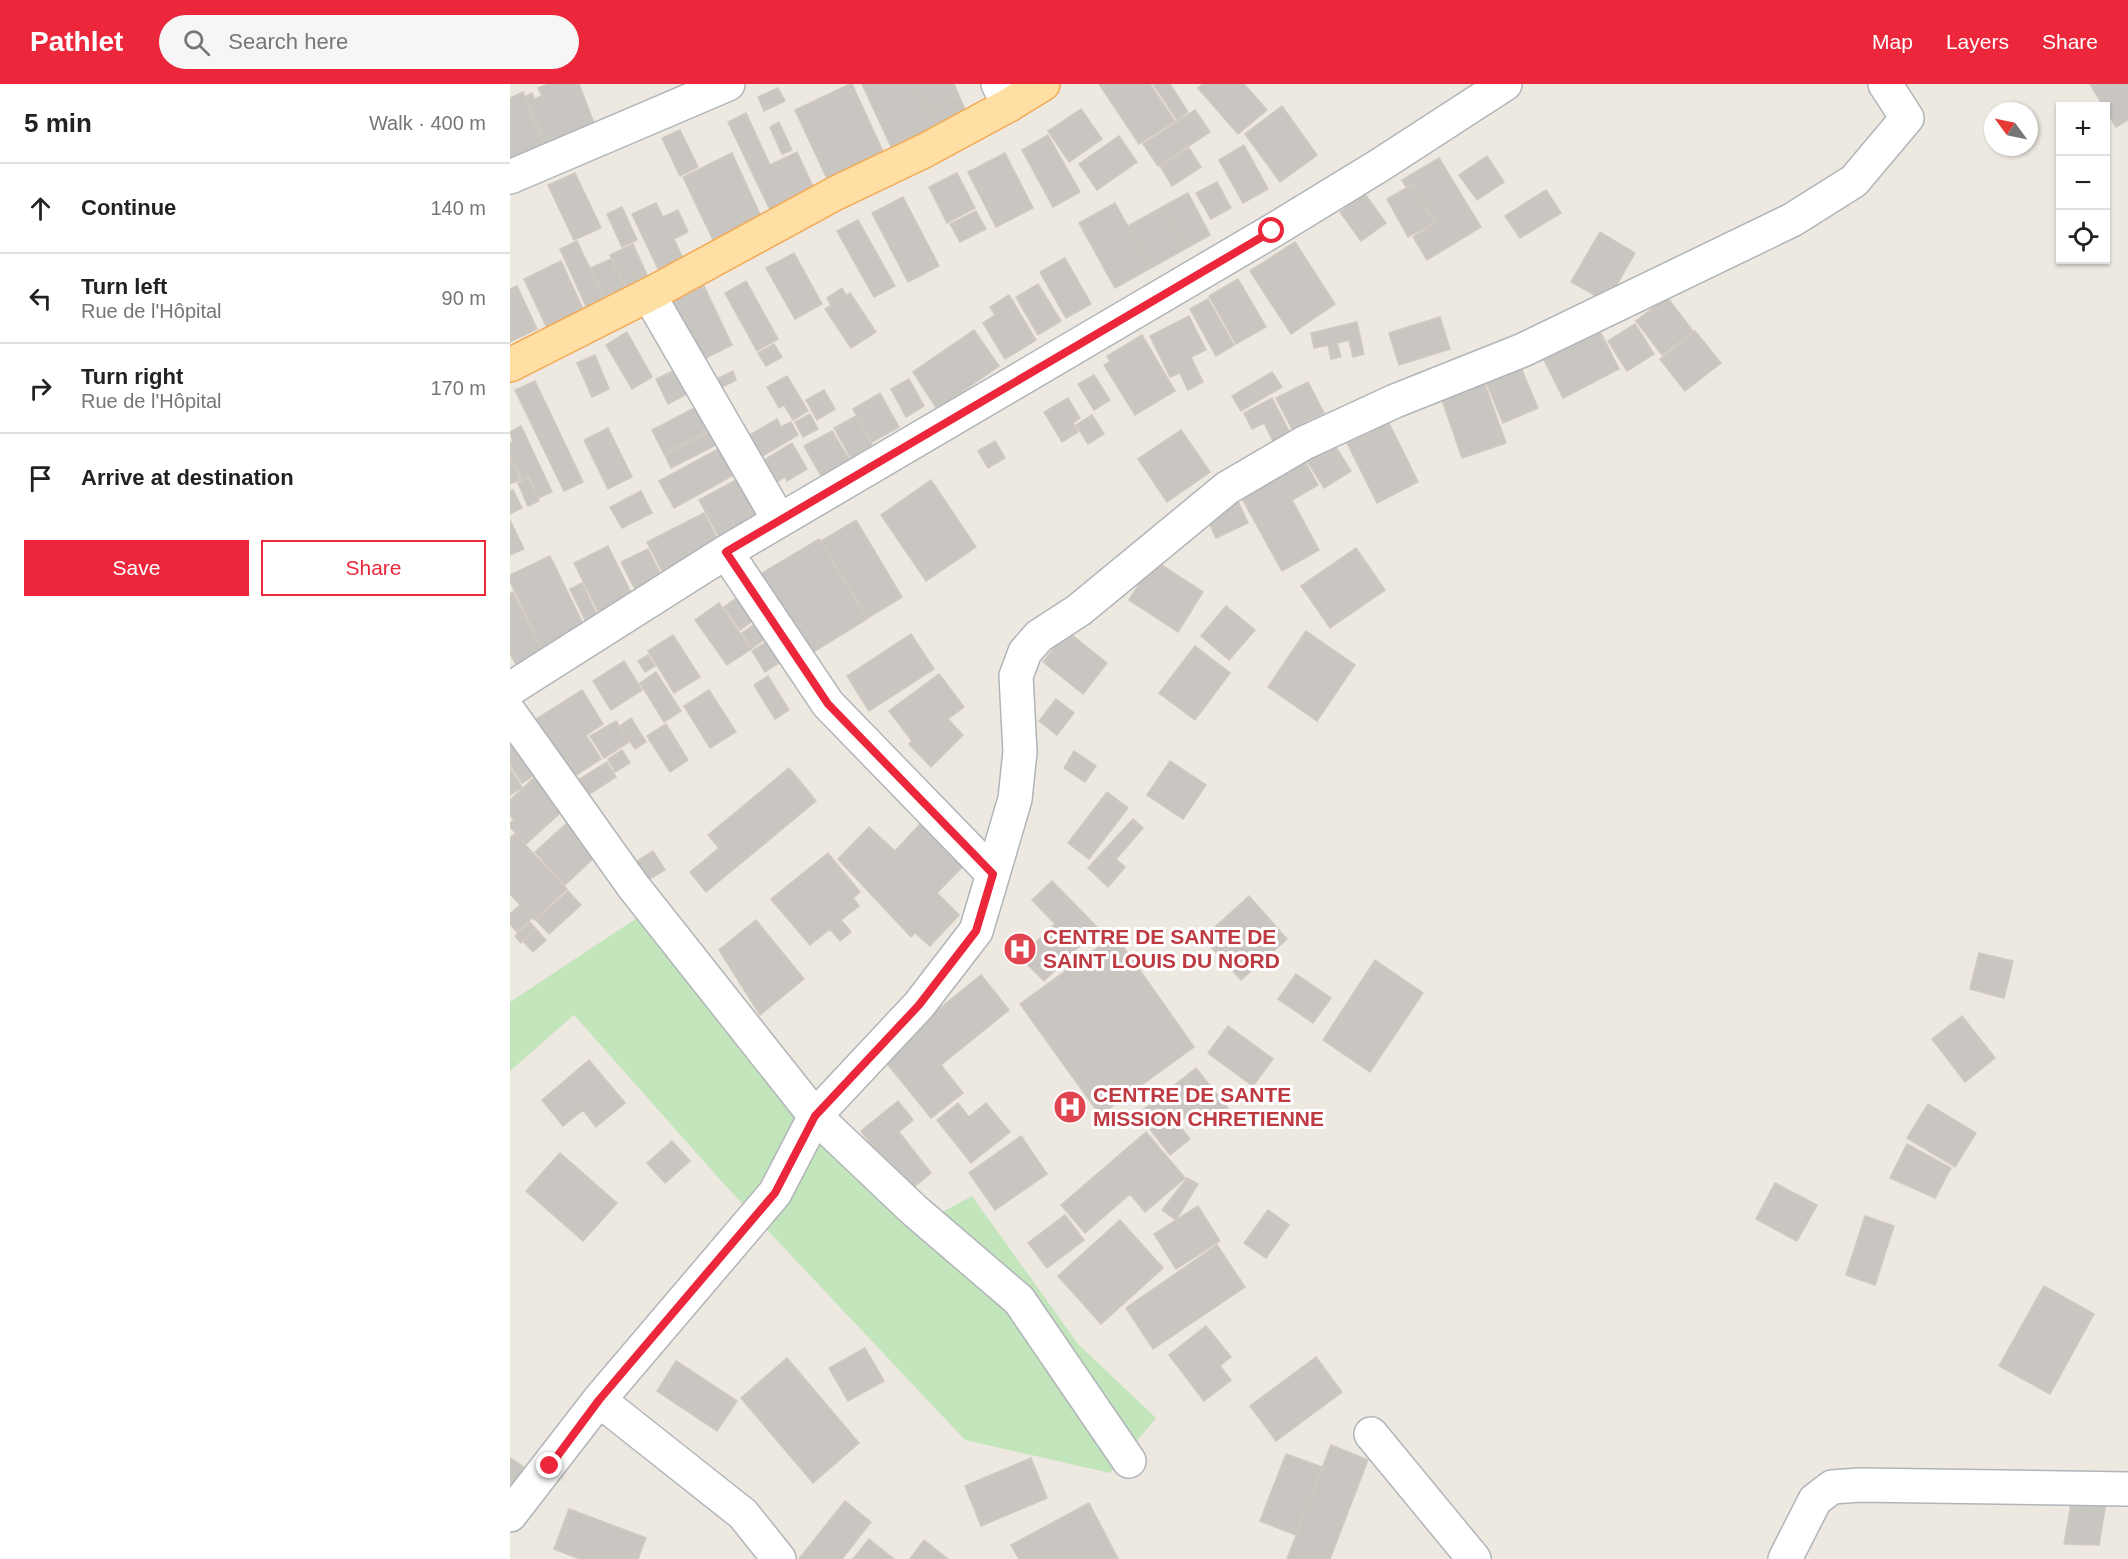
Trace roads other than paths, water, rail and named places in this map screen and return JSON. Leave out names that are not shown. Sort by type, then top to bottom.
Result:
[{"type":"main road","points":[[510,365],[649,295],[836,193],[924,152],[1004,94],[1043,84]]},
{"type":"street","points":[[510,177],[728,84]]},
{"type":"street","points":[[510,689],[726,552],[1311,207],[1505,84]]},
{"type":"street","points":[[510,1515],[599,1400],[775,1193],[815,1116],[919,1005],[976,931],[1015,799],[1020,752],[1016,676],[1025,652],[1039,636],[1079,610],[1227,488],[1304,443],[1395,401],[1523,350],[1792,220],[1854,182],[1907,118],[1885,84]]},
{"type":"street","points":[[649,295],[779,520]]},
{"type":"street","points":[[726,552],[828,704],[993,874]]},
{"type":"street","points":[[510,713],[633,886],[815,1116],[914,1210],[1020,1300],[1129,1461]]},
{"type":"street","points":[[599,1400],[743,1514],[779,1559]]},
{"type":"street","points":[[1371,1434],[1474,1559]]},
{"type":"street","points":[[1785,1559],[1815,1500],[1832,1487],[1860,1485],[2128,1489]]},
{"type":"place","name":"CENTRE DE SANTE DE SAINT LOUIS DU NORD","points":[[1020,949]]},
{"type":"place","name":"CENTRE DE SANTE MISSION CHRETIENNE","points":[[1070,1107]]}]
